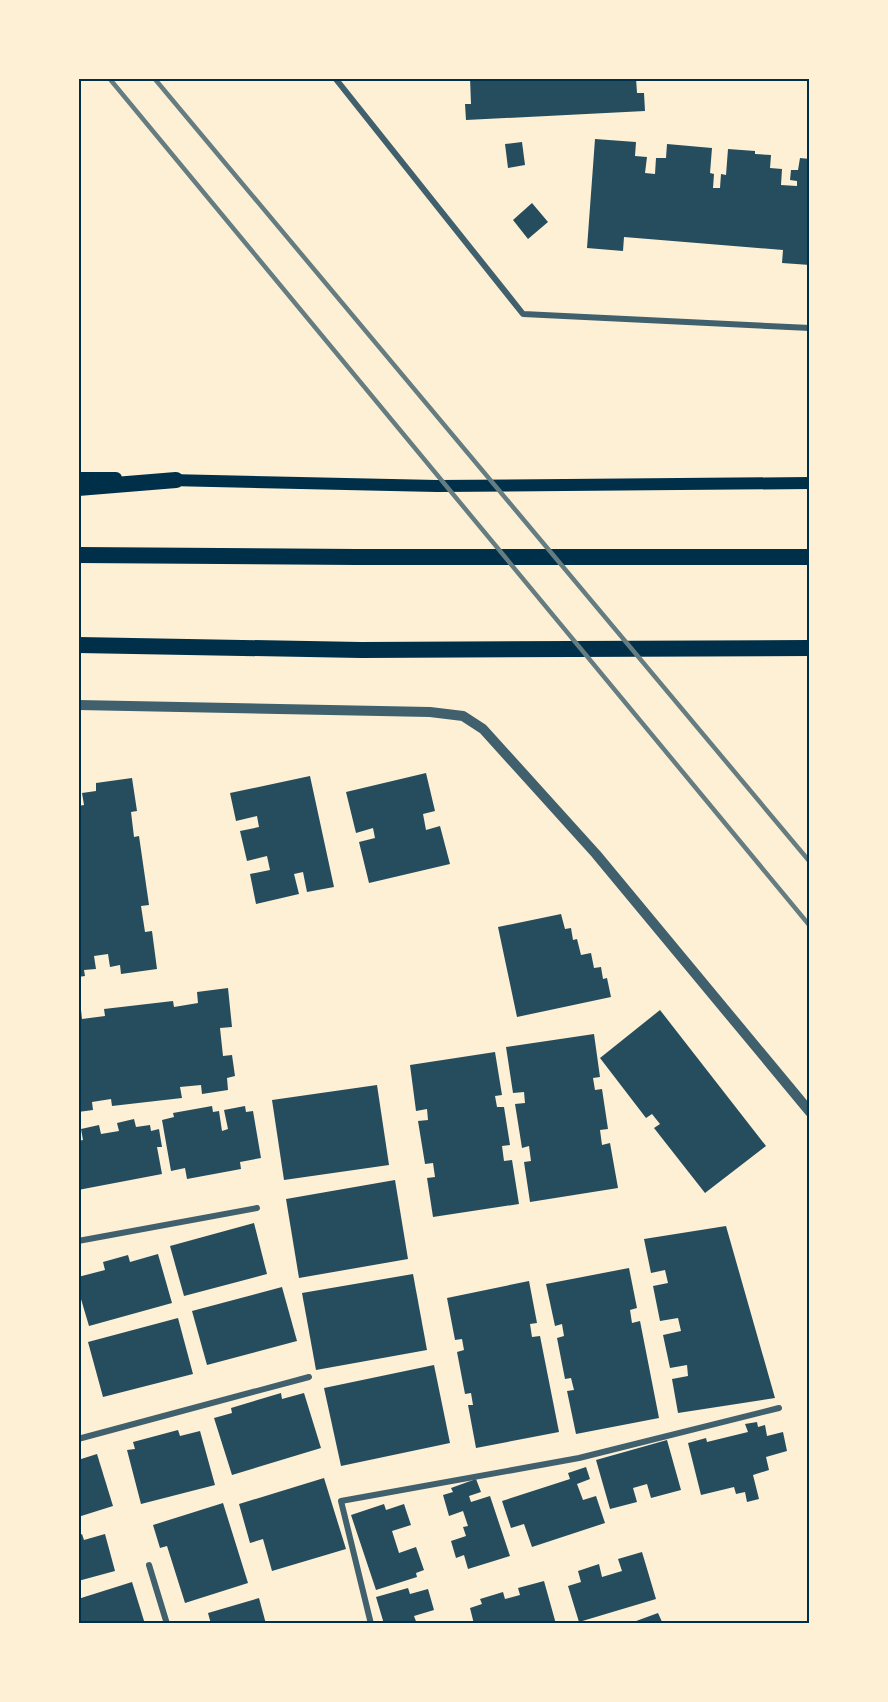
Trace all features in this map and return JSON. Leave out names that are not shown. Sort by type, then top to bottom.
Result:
[{"type":"highway","points":[[78,488],[176,480]]},
{"type":"highway","points":[[78,555],[810,557]]},
{"type":"highway","points":[[78,645],[361,650],[810,648]]},
{"type":"main road","points":[[78,477],[437,486],[810,483]]},
{"type":"street","points":[[335,78],[523,314],[810,328]]},
{"type":"street","points":[[78,705],[430,712],[463,716],[483,729],[596,854],[810,1112]]},
{"type":"street","points":[[78,1241],[257,1208]]},
{"type":"street","points":[[78,1439],[309,1377]]},
{"type":"street","points":[[371,1624],[341,1501],[579,1458],[779,1408]]},
{"type":"street","points":[[149,1565],[167,1624]]},
{"type":"building","points":[[470,78],[636,78],[637,93],[644,93],[645,111],[466,120],[465,104],[471,104]]},
{"type":"building","points":[[595,139],[636,142],[635,156],[647,157],[645,173],[655,174],[656,158],[666,158],[667,144],[712,148],[710,173],[714,174],[713,188],[720,188],[721,174],[726,175],[728,149],[771,155],[770,168],[782,169],[781,185],[797,186],[797,181],[790,180],[791,170],[798,170],[800,158],[810,159],[810,265],[782,263],[783,250],[624,237],[623,251],[587,248]]},
{"type":"building","points":[[522,142],[525,165],[508,168],[505,144]]},
{"type":"building","points":[[532,203],[548,222],[528,239],[513,220]]},
{"type":"building","points":[[426,773],[435,811],[423,814],[426,830],[440,826],[450,864],[369,883],[359,842],[375,838],[373,828],[356,833],[346,792]]},
{"type":"building","points":[[310,776],[334,887],[307,892],[303,872],[294,874],[299,894],[256,904],[250,874],[270,870],[267,856],[247,861],[240,831],[259,827],[257,816],[236,821],[230,793]]},
{"type":"building","points":[[132,778],[137,811],[131,812],[134,837],[139,836],[149,905],[141,906],[145,932],[152,931],[157,969],[121,974],[120,965],[110,967],[108,954],[94,956],[96,969],[84,970],[85,976],[78,977],[78,806],[84,805],[82,793],[96,791],[96,783]]},
{"type":"building","points":[[561,914],[565,929],[571,928],[573,940],[577,939],[581,955],[591,953],[594,968],[601,967],[603,979],[607,978],[611,997],[517,1017],[498,927]]},
{"type":"building","points":[[228,988],[232,1027],[220,1028],[223,1056],[232,1055],[235,1076],[227,1078],[228,1090],[202,1094],[201,1085],[180,1087],[182,1098],[112,1106],[111,1099],[92,1102],[93,1110],[78,1112],[78,1010],[81,1010],[82,1019],[105,1016],[104,1009],[173,1001],[174,1007],[198,1003],[197,992]]},
{"type":"building","points":[[660,1010],[766,1146],[705,1193],[654,1128],[660,1124],[652,1114],[646,1118],[600,1058]]},
{"type":"building","points":[[594,1034],[600,1077],[593,1078],[595,1090],[602,1089],[608,1129],[600,1130],[602,1145],[610,1143],[618,1188],[530,1202],[524,1162],[531,1161],[529,1146],[522,1148],[515,1104],[525,1103],[524,1092],[513,1093],[506,1047]]},
{"type":"building","points":[[495,1052],[502,1095],[495,1096],[497,1107],[504,1107],[510,1145],[502,1146],[504,1161],[512,1160],[519,1204],[433,1217],[427,1178],[435,1177],[433,1163],[425,1164],[418,1121],[428,1120],[427,1109],[416,1111],[410,1065]]},
{"type":"building","points":[[377,1085],[389,1165],[284,1180],[272,1100]]},
{"type":"building","points":[[212,1106],[213,1112],[219,1111],[222,1131],[228,1129],[224,1110],[245,1106],[246,1112],[253,1111],[261,1158],[240,1162],[241,1169],[187,1179],[185,1168],[171,1171],[162,1120],[174,1117],[173,1113]]},
{"type":"building","points":[[134,1119],[136,1127],[150,1125],[151,1131],[159,1129],[162,1147],[157,1147],[162,1174],[78,1190],[78,1141],[83,1140],[81,1129],[99,1125],[101,1134],[119,1131],[117,1123]]},
{"type":"building","points":[[395,1180],[408,1259],[299,1278],[286,1199]]},
{"type":"building","points":[[254,1223],[267,1274],[184,1296],[170,1246]]},
{"type":"building","points":[[726,1226],[775,1398],[678,1413],[672,1379],[688,1376],[687,1365],[670,1368],[663,1335],[681,1331],[678,1318],[660,1321],[653,1286],[668,1283],[665,1270],[651,1273],[644,1239]]},
{"type":"building","points":[[158,1254],[172,1303],[89,1326],[78,1289],[78,1277],[105,1270],[103,1262],[128,1255],[130,1262]]},
{"type":"building","points":[[629,1268],[637,1308],[630,1310],[632,1323],[640,1321],[659,1418],[576,1434],[567,1391],[574,1390],[571,1378],[565,1379],[557,1338],[564,1336],[562,1324],[555,1326],[546,1284]]},
{"type":"building","points":[[413,1274],[427,1350],[316,1370],[302,1293]]},
{"type":"building","points":[[529,1281],[537,1323],[530,1324],[532,1337],[540,1336],[559,1432],[476,1448],[468,1405],[473,1405],[471,1393],[465,1394],[457,1352],[464,1350],[462,1339],[455,1340],[447,1298]]},
{"type":"building","points":[[282,1287],[297,1341],[207,1365],[192,1311]]},
{"type":"building","points":[[178,1318],[193,1374],[103,1397],[88,1342]]},
{"type":"building","points":[[434,1365],[450,1443],[341,1466],[324,1388]]},
{"type":"building","points":[[281,1393],[282,1399],[304,1393],[321,1448],[232,1475],[214,1418],[232,1413],[231,1408]]},
{"type":"building","points":[[757,1422],[758,1427],[765,1425],[767,1436],[783,1432],[787,1451],[766,1457],[769,1470],[753,1475],[759,1499],[747,1502],[745,1492],[736,1494],[734,1487],[701,1495],[688,1443],[706,1438],[707,1442],[748,1432],[745,1424]]},
{"type":"building","points":[[178,1430],[180,1436],[200,1431],[215,1485],[141,1504],[127,1450],[135,1449],[133,1442]]},
{"type":"building","points":[[667,1440],[681,1490],[651,1498],[647,1484],[633,1488],[637,1502],[610,1509],[596,1460]]},
{"type":"building","points":[[97,1454],[113,1506],[78,1517],[78,1460]]},
{"type":"building","points":[[586,1467],[590,1479],[577,1484],[583,1500],[596,1496],[605,1523],[532,1547],[524,1524],[511,1528],[502,1501],[570,1479],[568,1473]]},
{"type":"building","points":[[324,1478],[346,1549],[272,1571],[263,1539],[250,1543],[239,1504]]},
{"type":"building","points":[[476,1479],[481,1492],[469,1496],[471,1502],[490,1496],[510,1556],[468,1569],[464,1555],[456,1558],[451,1541],[466,1536],[463,1527],[468,1526],[463,1511],[449,1516],[443,1495],[453,1492],[451,1488]]},
{"type":"building","points":[[223,1503],[248,1583],[185,1603],[167,1546],[160,1548],[153,1525]]},
{"type":"building","points":[[384,1504],[386,1510],[404,1504],[411,1525],[392,1531],[399,1553],[416,1547],[424,1570],[416,1573],[417,1577],[376,1590],[351,1515]]},
{"type":"building","points":[[82,1534],[84,1540],[105,1534],[115,1571],[78,1581],[78,1536]]},
{"type":"building","points":[[642,1552],[656,1599],[579,1622],[568,1586],[581,1582],[578,1571],[599,1564],[602,1577],[622,1571],[618,1559]]},
{"type":"building","points":[[544,1581],[556,1624],[474,1624],[470,1608],[482,1604],[480,1599],[503,1592],[505,1599],[520,1595],[518,1588]]},
{"type":"building","points":[[132,1582],[145,1624],[79,1624],[78,1599]]},
{"type":"building","points":[[408,1588],[410,1594],[428,1589],[434,1610],[414,1616],[417,1624],[384,1624],[376,1597]]},
{"type":"building","points":[[259,1598],[266,1624],[211,1624],[208,1613]]},
{"type":"building","points":[[658,1613],[663,1624],[628,1624]]},
{"type":"railway","points":[[109,78],[810,926]]},
{"type":"railway","points":[[154,78],[810,862]]}]
